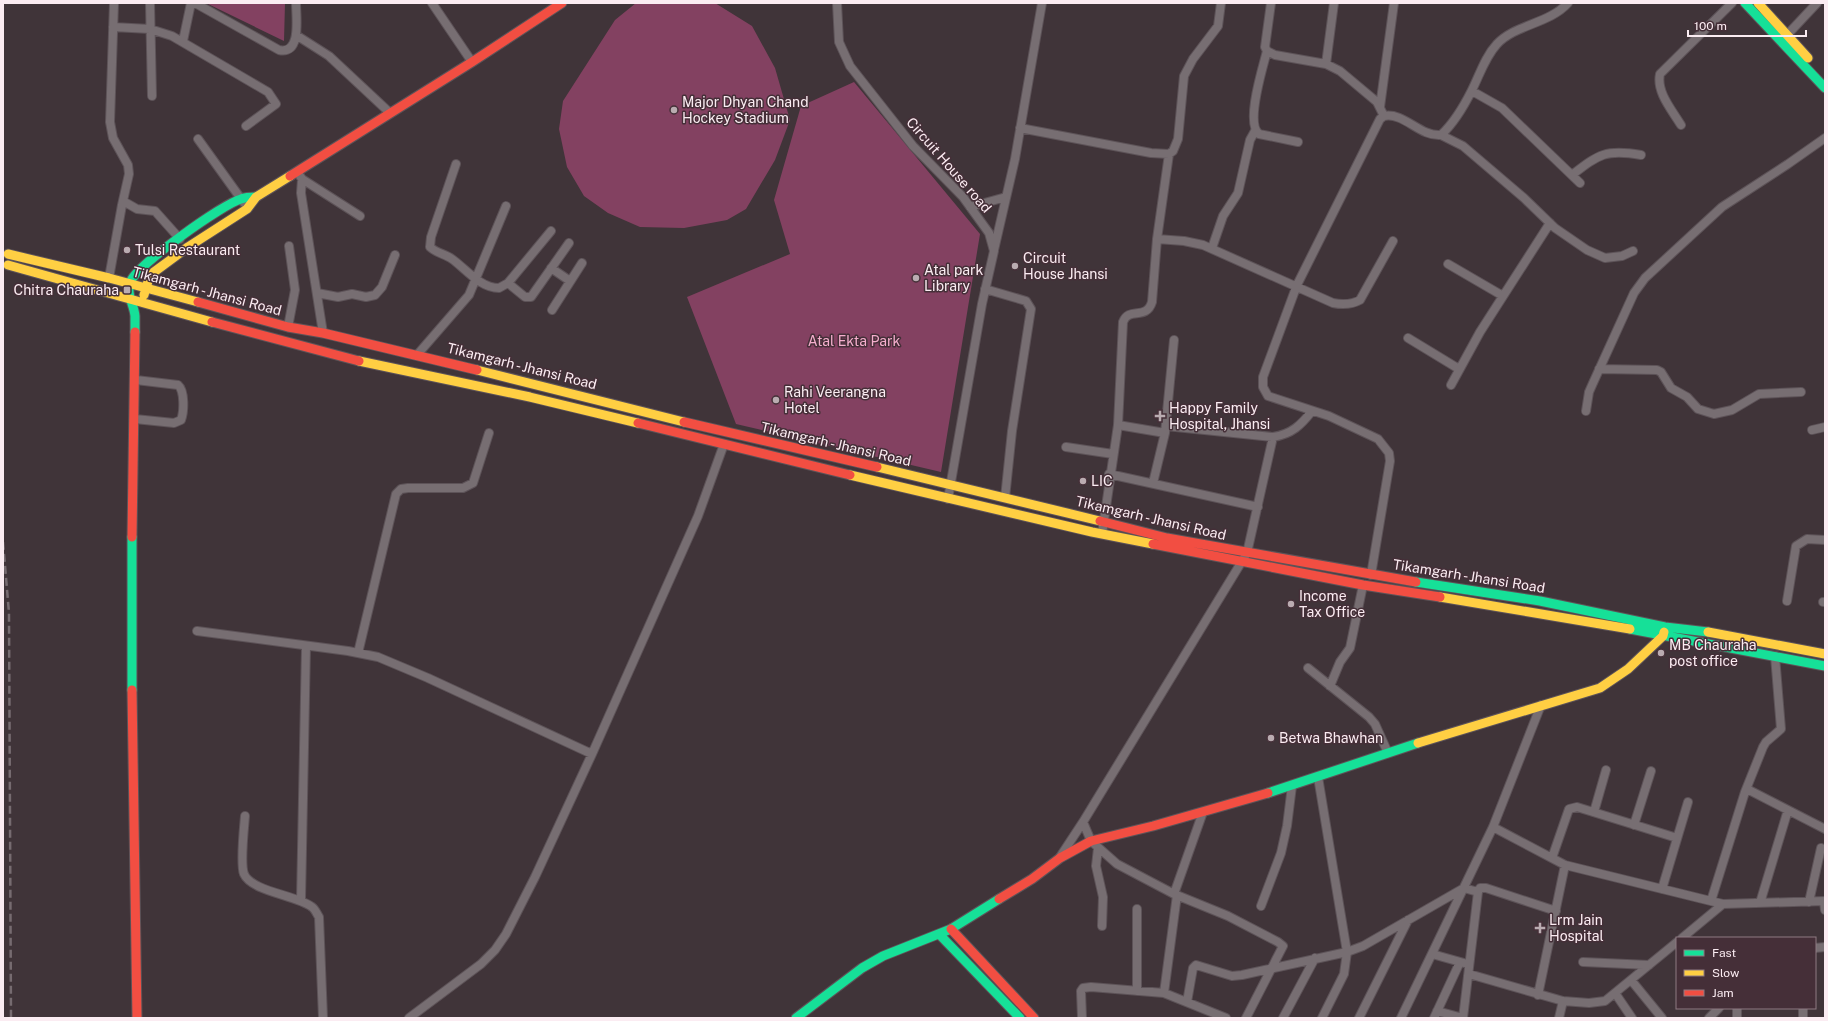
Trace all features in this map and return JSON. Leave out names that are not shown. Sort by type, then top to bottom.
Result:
[{"type":"street","points":[[109,278],[129,170],[113,138],[110,122],[114,3]]},
{"type":"street","points":[[150,3],[152,96]]},
{"type":"street","points":[[183,41],[190,3]]},
{"type":"street","points":[[195,3],[279,50],[289,50],[294,44],[296,35],[296,3]]},
{"type":"street","points":[[432,3],[472,62]]},
{"type":"street","name":"Circuit House road","points":[[837,3],[839,42],[850,66],[914,146],[963,197],[989,233],[994,251]]},
{"type":"street","points":[[948,499],[985,289],[1020,128],[1042,3]]},
{"type":"street","points":[[1102,534],[1109,474],[1118,425],[1123,322],[1124,318],[1130,314],[1146,312],[1150,309],[1157,239],[1169,154],[1176,148],[1178,139],[1184,76],[1193,59],[1218,26],[1221,3]]},
{"type":"street","points":[[1212,248],[1223,216],[1238,193],[1250,140],[1255,131],[1254,107],[1266,51],[1265,47],[1271,3]]},
{"type":"street","points":[[1326,64],[1334,3]]},
{"type":"street","points":[[1380,107],[1394,3]]},
{"type":"street","points":[[1441,135],[1451,125],[1472,91],[1485,60],[1501,40],[1551,15],[1568,3]]},
{"type":"street","points":[[1681,125],[1661,91],[1659,80],[1660,74],[1732,3]]},
{"type":"street","points":[[1745,3],[1825,88]]},
{"type":"street","points":[[1787,35],[1817,3]]},
{"type":"street","points":[[135,315],[142,303],[149,278],[160,267],[247,209],[256,197],[296,170],[472,62],[556,5]]},
{"type":"street","points":[[1763,5],[1787,35],[1825,76]]},
{"type":"street","points":[[113,27],[150,29],[172,36],[183,41],[262,89],[276,101],[275,104],[246,126]]},
{"type":"street","points":[[296,35],[329,56],[390,113]]},
{"type":"street","points":[[1266,51],[1275,55],[1326,64],[1340,71],[1371,96],[1380,107],[1384,116]]},
{"type":"street","points":[[1472,91],[1502,108],[1580,183]]},
{"type":"street","points":[[1371,574],[1390,461],[1389,453],[1378,439],[1329,416],[1268,396],[1263,387],[1263,377],[1297,285],[1377,124],[1384,116],[1394,116],[1429,134],[1441,135],[1463,146],[1524,198],[1550,224],[1587,250],[1605,258],[1622,256],[1633,251]]},
{"type":"street","points":[[1020,128],[1151,153],[1169,154]]},
{"type":"street","points":[[1255,131],[1265,135],[1298,142]]},
{"type":"street","points":[[1586,411],[1589,392],[1599,368],[1634,293],[1649,273],[1722,207],[1825,138]]},
{"type":"street","points":[[198,139],[247,209]]},
{"type":"street","points":[[1572,175],[1591,160],[1605,154],[1625,152],[1641,155]]},
{"type":"street","points":[[456,164],[430,247],[452,259],[477,280],[496,288],[504,287],[551,231]]},
{"type":"street","points":[[296,170],[302,179],[360,216]]},
{"type":"street","points":[[302,179],[301,193],[323,333]]},
{"type":"street","points":[[137,1018],[131,604],[136,380],[135,315],[129,299],[130,285],[134,274],[141,267],[180,239],[241,199],[256,197]]},
{"type":"street","points":[[970,207],[1006,197]]},
{"type":"street","points":[[123,201],[137,209],[155,210],[180,239]]},
{"type":"street","points":[[417,355],[462,305],[477,280],[489,243],[506,206]]},
{"type":"street","points":[[1451,385],[1503,296],[1550,224]]},
{"type":"street","points":[[1157,239],[1191,242],[1212,248],[1297,285],[1326,300],[1342,304],[1352,304],[1360,300],[1393,241]]},
{"type":"street","points":[[508,283],[525,297],[530,297],[569,243]]},
{"type":"street","points":[[288,328],[295,290],[289,246]]},
{"type":"street","name":"Tikamgarh - Jhansi Road","points":[[8,254],[109,278],[288,328],[323,333],[417,355],[813,453],[950,484],[1103,523],[1247,553],[1552,604],[1664,632]]},
{"type":"street","points":[[317,293],[338,297],[352,294],[366,297],[375,295],[382,287],[394,255]]},
{"type":"street","points":[[552,310],[582,263]]},
{"type":"street","points":[[1448,264],[1503,296]]},
{"type":"street","name":"Tikamgarh - Jhansi Road","points":[[8,265],[338,357],[530,397],[655,429],[1102,534],[1363,585],[1664,632]]},
{"type":"street","points":[[551,268],[570,281]]},
{"type":"street","points":[[985,289],[1026,301],[1031,309],[1012,431],[1005,498]]},
{"type":"street","points":[[1408,338],[1459,369]]},
{"type":"street","points":[[1152,483],[1165,430],[1174,340]]},
{"type":"street","points":[[1599,368],[1657,370],[1661,372],[1671,388],[1687,397],[1698,409],[1714,414],[1732,410],[1759,394],[1801,392]]},
{"type":"street","points":[[135,419],[174,423],[180,420],[182,416],[182,391],[178,385],[136,380]]},
{"type":"street","points":[[1118,425],[1165,430],[1273,437],[1290,433],[1301,425],[1312,411]]},
{"type":"street","points":[[655,429],[658,415]]},
{"type":"street","points":[[1812,430],[1825,427]]},
{"type":"street","points":[[358,653],[396,494],[401,489],[408,488],[463,488],[473,484],[489,433]]},
{"type":"street","points":[[1060,858],[1247,553],[1273,437]]},
{"type":"street","points":[[408,1018],[481,964],[506,934],[535,877],[592,754],[698,516],[724,444]]},
{"type":"street","points":[[1066,447],[1113,454]]},
{"type":"street","points":[[1109,474],[1258,507]]},
{"type":"street","points":[[1788,601],[1796,546],[1807,539],[1825,540]]},
{"type":"street","points":[[1391,589],[1392,578]]},
{"type":"street","points":[[1330,686],[1340,662],[1350,648],[1363,585]]},
{"type":"street","points":[[1550,615],[1552,604]]},
{"type":"street","points":[[197,631],[378,657],[414,672],[592,754]]},
{"type":"street","points":[[1664,632],[1825,666]]},
{"type":"street","points":[[796,1018],[862,968],[883,956],[951,929],[1032,879],[1060,858],[1091,841],[1203,812],[1292,786],[1446,733],[1541,705],[1571,698],[1600,688],[1628,669],[1664,632],[1711,632],[1825,654]]},
{"type":"street","points":[[301,900],[306,646]]},
{"type":"street","points":[[1711,901],[1747,788],[1766,742],[1781,729],[1775,656]]},
{"type":"street","points":[[1308,668],[1370,717],[1375,724],[1388,753]]},
{"type":"street","points":[[1401,1018],[1493,827],[1541,705]]},
{"type":"street","points":[[1594,812],[1606,770]]},
{"type":"street","points":[[1634,825],[1651,771]]},
{"type":"street","points":[[1318,777],[1347,952],[1344,974],[1322,1018]]},
{"type":"street","points":[[1261,906],[1283,846],[1292,786]]},
{"type":"street","points":[[1747,788],[1825,829]]},
{"type":"street","points":[[1662,889],[1688,802]]},
{"type":"street","points":[[1552,858],[1569,809],[1577,807],[1677,838]]},
{"type":"street","points":[[1760,903],[1788,810]]},
{"type":"street","points":[[1164,994],[1175,894],[1203,812]]},
{"type":"street","points":[[245,816],[244,874],[249,880],[262,888],[301,900],[313,908],[319,917],[323,1018]]},
{"type":"street","points":[[1083,822],[1091,841],[1117,864],[1175,894],[1228,916],[1281,944],[1282,949],[1246,1018]]},
{"type":"street","points":[[1493,827],[1565,865],[1723,904],[1809,902],[1825,904]]},
{"type":"street","points":[[1098,848],[1096,866],[1102,891],[1102,926]]},
{"type":"street","points":[[1809,902],[1821,848]]},
{"type":"street","points":[[1538,995],[1565,865]]},
{"type":"street","points":[[1187,1002],[1193,968],[1196,965],[1232,976],[1347,952],[1363,946],[1464,888],[1478,892]]},
{"type":"street","points":[[1460,962],[1436,1015],[1463,1018],[1478,892],[1480,888],[1486,888],[1556,911]]},
{"type":"street","points":[[1683,937],[1723,904]]},
{"type":"street","points":[[1137,909],[1137,991]]},
{"type":"street","points":[[1359,1018],[1408,920]]},
{"type":"street","points":[[951,929],[1034,1018]]},
{"type":"street","points":[[939,934],[1020,1018]]},
{"type":"street","points":[[1432,954],[1460,962],[1469,969],[1538,995],[1563,1001],[1589,1003],[1605,1001],[1676,943]]},
{"type":"street","points":[[1283,1018],[1315,958]]},
{"type":"street","points":[[1583,962],[1649,965]]},
{"type":"street","points":[[1631,980],[1662,1018]]},
{"type":"street","points":[[1082,1018],[1081,991],[1083,988],[1091,986],[1164,994],[1226,1018]]},
{"type":"street","points":[[1615,993],[1632,1018]]},
{"type":"street","points":[[1559,1018],[1563,1001]]},
{"type":"street","points":[[1709,1018],[1718,1009]]},
{"type":"green space","points":[[206,3],[285,3],[284,41]]},
{"type":"green space","name":"Major Dhyan Chand Hockey Stadium","points":[[636,3],[715,3],[752,26],[775,68],[790,120],[775,160],[746,209],[727,220],[684,228],[640,227],[608,213],[584,196],[567,167],[559,129],[563,101],[615,20]]},
{"type":"green space","name":"Atal Ekta Park","points":[[854,82],[980,234],[941,472],[736,424],[687,297],[790,254],[774,200],[801,106]]},
{"type":"railway","points":[[3,542],[9,613],[11,1018]]},
{"type":"traffic: fast","points":[[1745,3],[1825,88]]},
{"type":"traffic: fast","points":[[135,332],[135,316],[129,294],[129,285],[137,273],[164,249],[231,203],[247,197],[256,197]]},
{"type":"traffic: fast","points":[[132,537],[132,690]]},
{"type":"traffic: fast","points":[[1416,582],[1540,601],[1665,627],[1708,632]]},
{"type":"traffic: fast","points":[[1630,629],[1825,666]]},
{"type":"traffic: fast","points":[[1268,793],[1418,743]]},
{"type":"traffic: fast","points":[[796,1018],[862,968],[883,956],[951,929],[999,899]]},
{"type":"traffic: fast","points":[[939,934],[1020,1018]]},
{"type":"traffic: slow","points":[[1758,3],[1808,58]]},
{"type":"traffic: slow","points":[[144,295],[149,278],[154,272],[188,247],[247,209],[256,197],[290,176]]},
{"type":"traffic: slow","points":[[8,254],[109,278],[198,302]]},
{"type":"traffic: slow","points":[[8,265],[212,322]]},
{"type":"traffic: slow","points":[[359,361],[530,397],[638,423]]},
{"type":"traffic: slow","points":[[477,370],[684,422]]},
{"type":"traffic: slow","points":[[877,467],[1100,521]]},
{"type":"traffic: slow","points":[[850,475],[1092,532],[1153,544]]},
{"type":"traffic: slow","points":[[1440,597],[1630,629]]},
{"type":"traffic: slow","points":[[1418,743],[1600,688],[1628,669],[1663,636],[1664,632]]},
{"type":"traffic: slow","points":[[1708,632],[1825,654]]},
{"type":"traffic: jam","points":[[290,176],[472,62],[562,3]]},
{"type":"traffic: jam","points":[[198,302],[288,327],[323,333],[477,370]]},
{"type":"traffic: jam","points":[[212,322],[359,361]]},
{"type":"traffic: jam","points":[[132,537],[135,332]]},
{"type":"traffic: jam","points":[[684,422],[877,467]]},
{"type":"traffic: jam","points":[[638,423],[850,475]]},
{"type":"traffic: jam","points":[[1100,521],[1167,538],[1416,582]]},
{"type":"traffic: jam","points":[[1153,544],[1363,585],[1440,597]]},
{"type":"traffic: jam","points":[[132,690],[137,1018]]},
{"type":"traffic: jam","points":[[999,899],[1032,879],[1060,858],[1091,841],[1153,826],[1268,793]]},
{"type":"traffic: jam","points":[[951,929],[1034,1018]]},
{"type":"place","name":"Major Dhyan Chand Hockey Stadium","points":[[674,110]]},
{"type":"place","name":"Tulsi Restaurant","points":[[127,250]]},
{"type":"place","name":"Circuit House Jhansi","points":[[1015,266]]},
{"type":"place","name":"Atal park Library","points":[[916,278]]},
{"type":"place","name":"Chitra Chauraha","points":[[127,290]]},
{"type":"place","name":"Rahi Veerangna Hotel","points":[[776,400]]},
{"type":"place","name":"Happy Family Hospital, Jhansi","points":[[1160,416]]},
{"type":"place","name":"LIC","points":[[1083,481]]},
{"type":"place","name":"Income Tax Office","points":[[1291,604]]},
{"type":"place","name":"MB Chauraha post office","points":[[1661,653]]},
{"type":"place","name":"Betwa Bhawhan","points":[[1271,738]]},
{"type":"place","name":"Lrm Jain Hospital","points":[[1540,928]]}]
